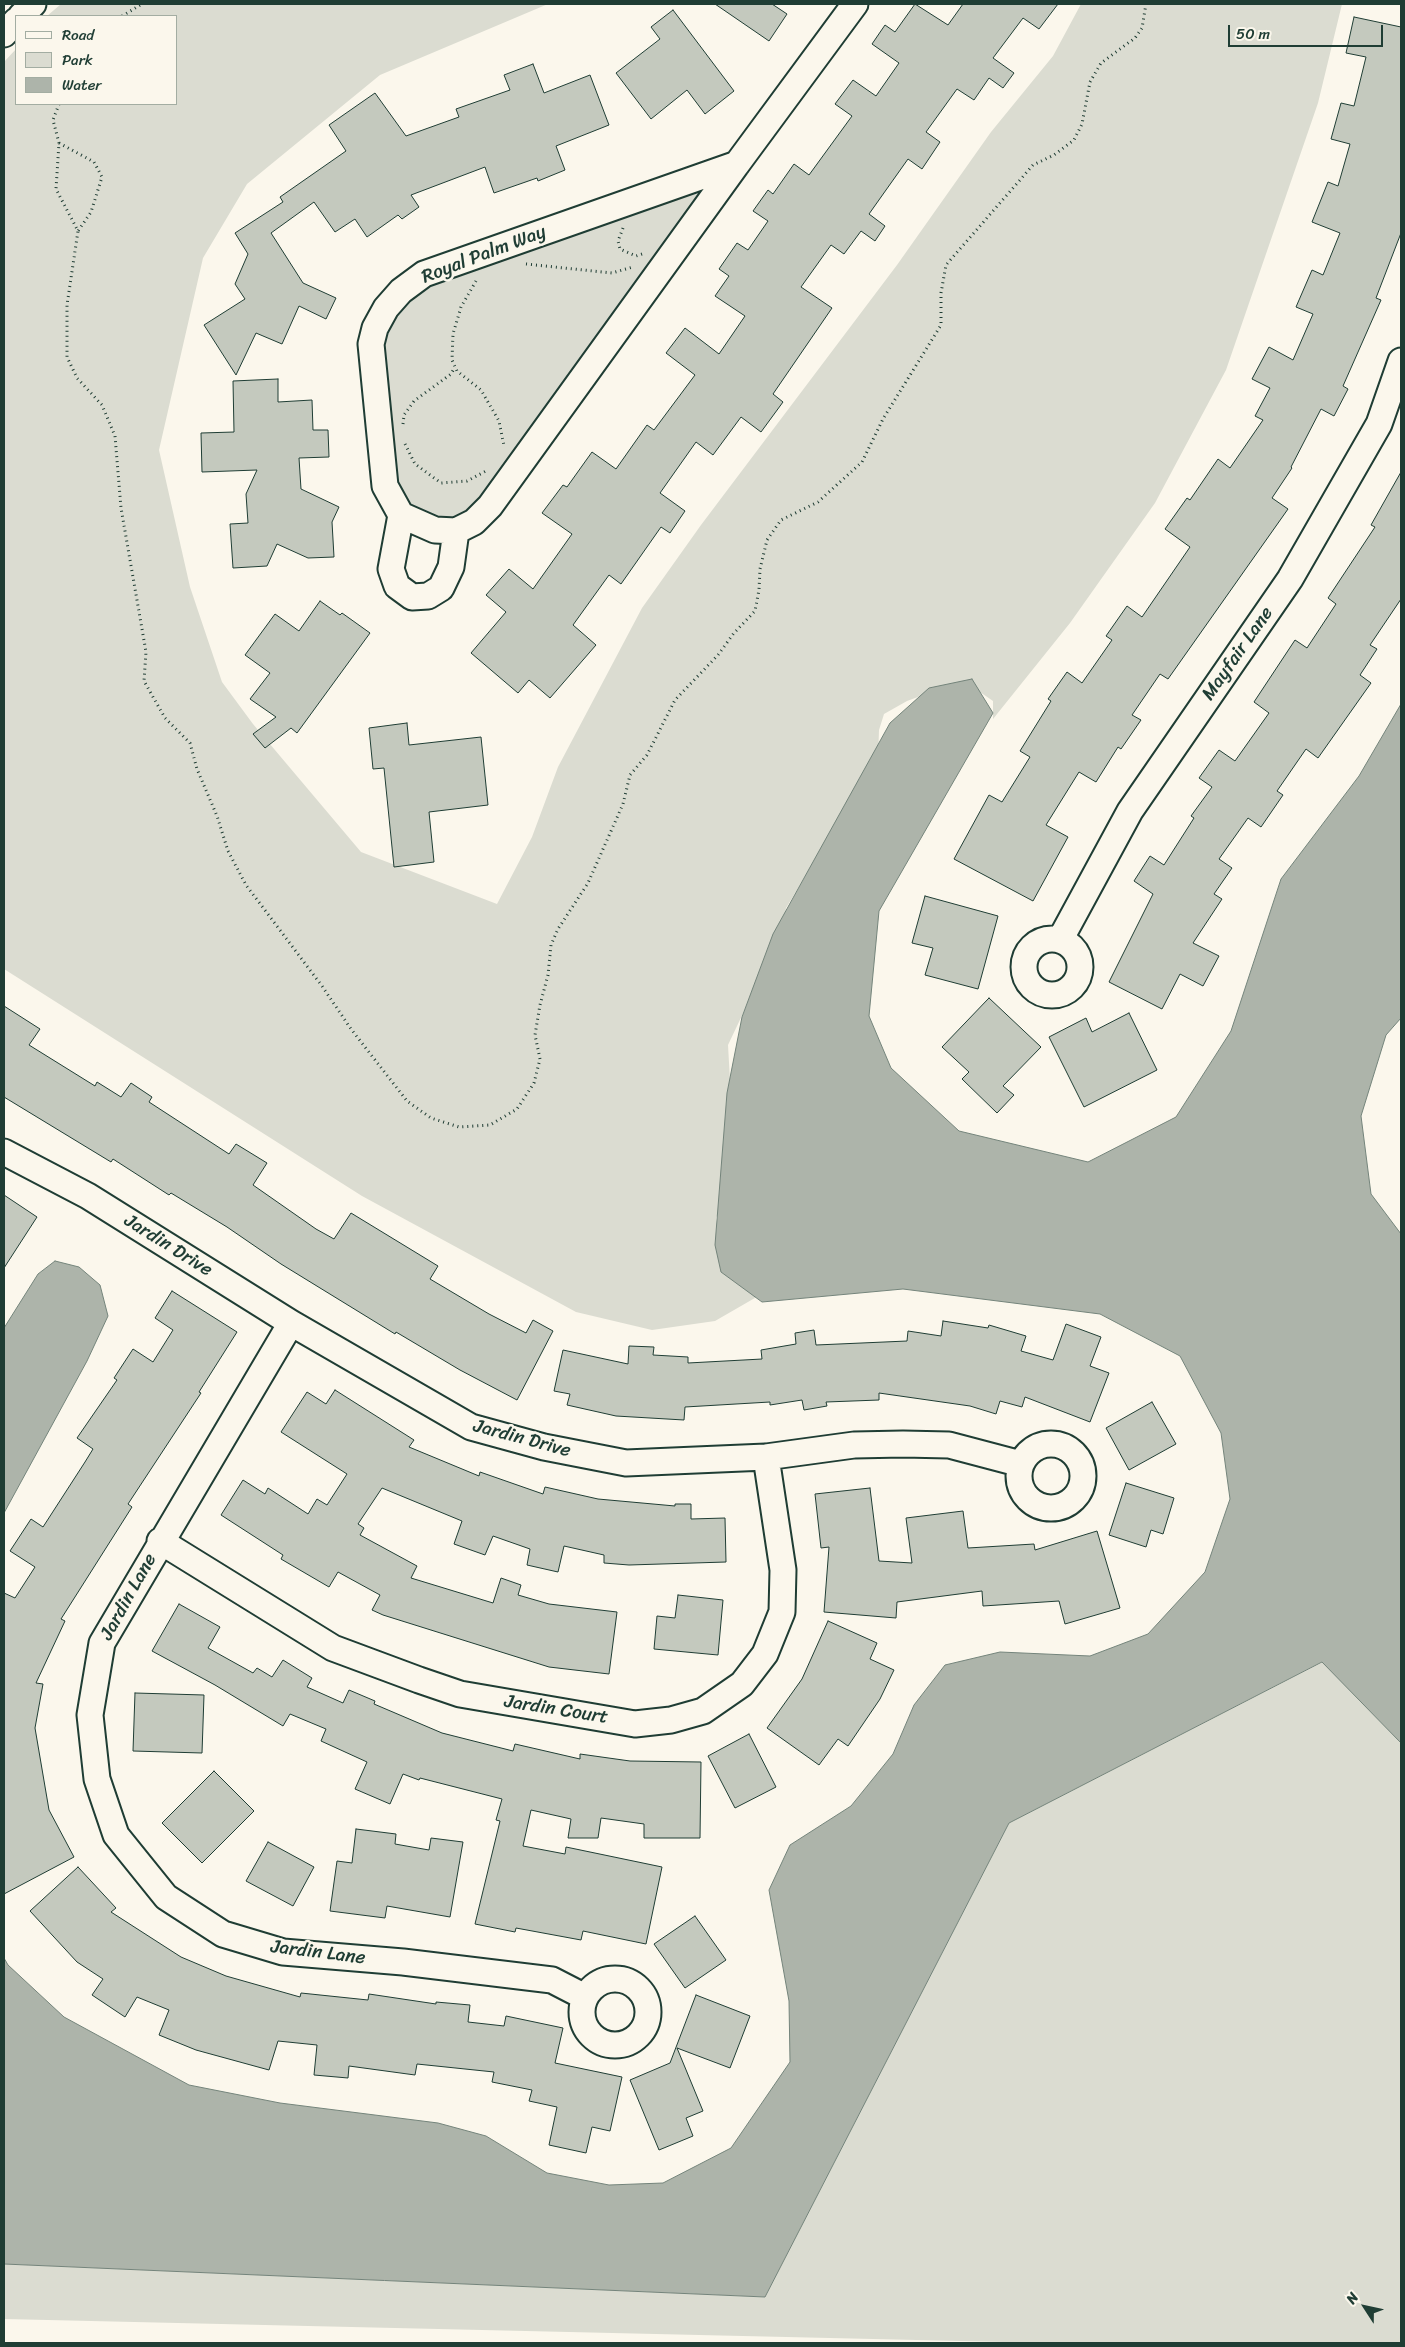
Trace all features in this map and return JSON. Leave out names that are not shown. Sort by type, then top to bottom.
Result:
[{"type":"street","points":[[22,15],[33,4]]},
{"type":"street","points":[[456,531],[451,567],[441,588],[428,596],[412,597],[397,586],[391,569],[401,515],[435,530],[456,531],[474,522],[490,506],[508,468],[738,164],[855,4]]},
{"type":"street","points":[[4,34],[15,22]]},
{"type":"street","name":"Royal Palm Way","points":[[401,515],[385,486],[371,344],[375,328],[386,308],[401,291],[424,274],[738,164]]},
{"type":"street","name":"Mayfair Lane","points":[[1060,940],[1130,811],[1290,579],[1379,424],[1401,361]]},
{"type":"street","name":"Jardin Drive","points":[[4,1152],[88,1196],[291,1323],[471,1426],[544,1447],[626,1462],[766,1457],[854,1445],[949,1445],[1021,1464]]},
{"type":"street","name":"Jardin Lane","points":[[291,1323],[160,1541],[102,1643],[90,1715],[97,1778],[116,1835],[166,1897],[223,1934],[283,1952],[403,1962],[552,1980],[585,1996]]},
{"type":"street","name":"Jardin Court","points":[[160,1541],[333,1648],[427,1683],[460,1694],[635,1724],[671,1720],[702,1711],[742,1684],[765,1654],[782,1612],[783,1570],[766,1457]]},
{"type":"path","points":[[124,15],[142,4]]},
{"type":"path","points":[[59,143],[94,162],[102,177],[91,212],[78,231],[68,305],[67,357],[77,378],[102,405],[115,436],[121,508],[146,652],[144,681],[165,718],[190,743],[197,769],[217,816],[228,851],[246,885],[362,1043],[408,1101],[431,1118],[459,1126],[490,1124],[517,1109],[534,1083],[540,1059],[535,1035],[548,975],[551,944],[558,929],[588,883],[623,804],[630,776],[646,755],[675,700],[718,655],[734,633],[755,611],[760,569],[767,540],[781,520],[818,502],[862,462],[883,419],[941,325],[941,293],[946,265],[1033,165],[1054,155],[1074,140],[1082,124],[1090,82],[1101,63],[1135,38],[1142,28],[1146,4]]},
{"type":"path","points":[[59,105],[53,120],[59,143],[56,189],[78,231]]},
{"type":"path","points":[[628,224],[618,241],[620,249],[636,256],[645,253]]},
{"type":"path","points":[[522,263],[612,273],[632,268],[651,247]]},
{"type":"path","points":[[402,438],[415,464],[441,483],[466,481],[508,468],[505,441],[499,421],[481,390],[457,371],[452,360],[453,334],[461,307],[473,283],[481,277]]},
{"type":"path","points":[[403,430],[404,415],[414,401],[451,374],[455,367]]},
{"type":"green space","points":[[61,4],[548,4],[380,75],[247,184],[203,258],[159,450],[190,587],[222,682],[253,724],[361,852],[497,904],[532,837],[558,767],[642,608],[701,525],[897,265],[991,132],[1053,56],[1081,4],[1342,4],[1318,103],[1226,370],[1155,503],[1070,623],[993,719],[993,701],[980,692],[960,684],[945,687],[907,701],[884,714],[879,730],[878,759],[829,850],[806,875],[786,908],[783,929],[728,1045],[733,1133],[726,1196],[716,1218],[718,1243],[767,1291],[715,1321],[652,1330],[576,1312],[362,1196],[4,969],[4,62],[15,50],[15,105],[178,105],[178,15],[48,15]]},
{"type":"green space","points":[[737,164],[474,522],[401,515],[375,328],[401,291]]},
{"type":"green space","points":[[1323,1662],[1401,1743],[1401,2343],[1047,2343],[4,2319],[4,2264],[765,2297],[1009,1823]]},
{"type":"water","points":[[972,679],[993,713],[879,911],[869,1016],[891,1068],[959,1131],[1088,1162],[1176,1117],[1231,1031],[1281,879],[1359,776],[1401,704],[1401,1018],[1386,1035],[1361,1116],[1371,1194],[1401,1234],[1401,1743],[1322,1662],[1009,1823],[765,2297],[4,2264],[4,1958],[8,1965],[64,2017],[189,2085],[280,2103],[438,2123],[486,2136],[547,2173],[609,2185],[663,2183],[731,2148],[790,2062],[789,2001],[769,1890],[790,1845],[851,1806],[893,1754],[914,1705],[945,1665],[1000,1652],[1090,1656],[1148,1634],[1205,1572],[1230,1499],[1221,1433],[1180,1356],[1100,1314],[903,1289],[762,1302],[721,1272],[715,1245],[727,1093],[742,1017],[773,934],[890,723],[929,688]]},
{"type":"water","points":[[55,1261],[79,1267],[100,1285],[108,1316],[87,1361],[4,1513],[4,1328],[38,1274]]},
{"type":"building","points":[[715,4],[772,4],[787,14],[769,41]]},
{"type":"building","points":[[915,4],[948,25],[963,4],[1058,4],[1039,29],[1023,18],[993,58],[1014,73],[1003,88],[989,78],[974,100],[957,89],[926,132],[940,142],[922,169],[908,159],[869,214],[885,226],[875,241],[861,231],[844,254],[831,245],[801,287],[832,308],[773,394],[783,402],[761,432],[741,417],[713,455],[696,442],[660,493],[685,511],[670,533],[661,527],[621,584],[609,575],[573,625],[596,645],[550,698],[529,680],[518,693],[471,653],[506,612],[486,595],[509,569],[533,589],[572,534],[542,513],[563,485],[567,487],[592,452],[616,469],[647,425],[654,430],[695,375],[666,353],[685,328],[719,354],[745,316],[715,296],[729,276],[719,269],[737,243],[748,250],[768,221],[753,211],[768,190],[773,194],[794,164],[809,175],[852,116],[835,104],[853,80],[876,96],[899,63],[872,44],[885,25],[895,32]]},
{"type":"building","points":[[673,10],[734,91],[705,114],[687,90],[651,119],[616,73],[660,39],[651,27]]},
{"type":"building","points":[[1354,17],[1401,27],[1401,233],[1376,298],[1381,300],[1343,386],[1348,389],[1334,416],[1321,409],[1292,468],[1272,498],[1288,509],[1168,679],[1160,674],[1132,715],[1141,720],[1121,749],[1118,747],[1096,782],[1079,772],[1046,825],[1068,837],[1033,901],[954,859],[989,795],[1002,802],[1030,757],[1020,751],[1051,701],[1048,699],[1067,672],[1082,683],[1112,640],[1106,636],[1127,606],[1142,617],[1190,547],[1165,529],[1187,498],[1190,500],[1218,459],[1230,468],[1263,420],[1255,416],[1270,388],[1252,379],[1269,347],[1293,360],[1313,314],[1296,307],[1312,270],[1323,275],[1340,233],[1312,222],[1328,182],[1338,186],[1350,144],[1331,139],[1341,103],[1354,106],[1366,57],[1346,53]]},
{"type":"building","points":[[533,64],[544,93],[590,75],[609,125],[556,146],[565,170],[538,181],[537,178],[494,193],[485,167],[411,195],[419,207],[402,219],[398,215],[367,237],[355,219],[335,232],[314,202],[271,233],[303,283],[336,298],[326,319],[299,306],[282,344],[256,333],[236,375],[204,325],[245,299],[235,284],[248,254],[235,233],[283,202],[280,197],[346,151],[329,125],[375,93],[406,136],[459,117],[456,109],[510,90],[504,75]]},
{"type":"building","points":[[278,379],[278,402],[312,400],[313,430],[328,430],[329,457],[299,458],[301,489],[339,507],[332,522],[334,557],[308,558],[277,544],[267,566],[233,568],[230,524],[248,523],[246,494],[257,470],[202,472],[201,433],[234,432],[233,381]]},
{"type":"building","points":[[1401,472],[1401,599],[1370,645],[1377,649],[1360,675],[1371,683],[1318,758],[1306,749],[1277,791],[1283,795],[1261,827],[1248,818],[1219,859],[1232,868],[1214,894],[1222,899],[1193,943],[1219,956],[1203,986],[1180,974],[1162,1009],[1109,982],[1153,894],[1134,881],[1150,856],[1164,865],[1194,818],[1191,816],[1212,787],[1199,778],[1219,750],[1235,761],[1269,713],[1254,702],[1295,640],[1307,648],[1336,604],[1328,598],[1375,527],[1371,525]]},
{"type":"building","points":[[320,601],[340,615],[342,613],[370,633],[297,733],[291,728],[265,748],[253,734],[276,717],[250,699],[270,673],[245,655],[275,614],[299,631]]},
{"type":"building","points":[[407,723],[409,745],[481,737],[488,805],[429,812],[434,862],[394,867],[384,768],[373,769],[369,728]]},
{"type":"building","points":[[925,896],[998,916],[978,989],[925,975],[933,948],[912,943]]},
{"type":"building","points":[[989,998],[1041,1047],[1003,1086],[1014,1095],[997,1113],[962,1079],[969,1072],[942,1047]]},
{"type":"building","points":[[4,1006],[40,1029],[29,1045],[95,1086],[97,1082],[121,1097],[131,1083],[152,1097],[149,1102],[229,1154],[236,1144],[267,1163],[253,1185],[316,1229],[334,1239],[351,1213],[438,1266],[430,1279],[489,1314],[526,1333],[533,1320],[553,1331],[517,1400],[460,1370],[396,1332],[395,1334],[171,1193],[169,1195],[113,1159],[111,1162],[4,1097]]},
{"type":"building","points":[[1129,1013],[1157,1070],[1084,1107],[1049,1037],[1086,1018],[1092,1032]]},
{"type":"building","points":[[4,1195],[37,1217],[4,1268]]},
{"type":"building","points":[[172,1291],[237,1332],[199,1392],[201,1393],[128,1504],[132,1507],[61,1619],[65,1621],[36,1683],[43,1684],[35,1728],[49,1810],[74,1857],[4,1894],[4,1593],[15,1598],[35,1567],[10,1551],[31,1519],[43,1527],[93,1449],[77,1438],[117,1380],[114,1378],[133,1349],[153,1362],[173,1330],[155,1318]]},
{"type":"building","points":[[943,1321],[988,1328],[989,1325],[1026,1336],[1021,1351],[1053,1360],[1066,1324],[1101,1337],[1090,1366],[1109,1373],[1090,1422],[1025,1397],[1022,1407],[1000,1401],[996,1414],[970,1406],[879,1393],[879,1400],[826,1402],[827,1406],[804,1410],[802,1400],[770,1405],[770,1402],[685,1407],[684,1420],[616,1416],[567,1405],[570,1394],[554,1391],[563,1350],[628,1364],[629,1346],[654,1347],[653,1355],[688,1357],[688,1363],[762,1359],[761,1350],[796,1344],[795,1333],[814,1330],[816,1345],[907,1341],[908,1331],[941,1336]]},
{"type":"building","points":[[335,1390],[414,1440],[409,1447],[479,1476],[480,1472],[543,1494],[545,1487],[598,1499],[675,1506],[675,1504],[691,1504],[691,1519],[725,1518],[726,1562],[629,1565],[604,1563],[604,1555],[564,1546],[558,1572],[527,1565],[530,1549],[493,1536],[485,1555],[454,1544],[462,1521],[382,1488],[358,1524],[364,1528],[360,1535],[417,1566],[411,1578],[493,1603],[501,1578],[521,1585],[518,1595],[549,1604],[617,1612],[609,1674],[549,1667],[383,1615],[372,1610],[380,1595],[338,1572],[329,1587],[281,1559],[283,1555],[221,1515],[243,1480],[265,1494],[268,1488],[308,1514],[317,1499],[327,1505],[347,1474],[281,1432],[307,1392],[326,1404]]},
{"type":"building","points":[[1152,1402],[1176,1444],[1129,1470],[1106,1428]]},
{"type":"building","points":[[1126,1483],[1174,1498],[1163,1534],[1151,1530],[1146,1547],[1109,1535]]},
{"type":"building","points":[[870,1488],[879,1561],[912,1563],[906,1518],[963,1511],[968,1548],[1034,1544],[1035,1550],[1097,1531],[1120,1608],[1065,1624],[1059,1601],[983,1606],[982,1591],[897,1602],[896,1618],[824,1612],[829,1547],[821,1548],[815,1494]]},
{"type":"building","points":[[678,1595],[723,1600],[718,1655],[654,1649],[657,1616],[675,1618]]},
{"type":"building","points":[[179,1604],[220,1627],[208,1648],[253,1673],[257,1668],[272,1677],[283,1660],[312,1678],[307,1687],[343,1703],[349,1690],[375,1701],[374,1704],[442,1733],[513,1751],[515,1744],[580,1759],[580,1754],[630,1761],[701,1762],[700,1838],[644,1838],[644,1824],[601,1818],[598,1838],[568,1838],[571,1819],[531,1810],[523,1846],[565,1854],[566,1847],[662,1867],[646,1944],[583,1931],[581,1940],[516,1928],[515,1932],[475,1924],[500,1821],[496,1820],[502,1799],[420,1778],[419,1780],[403,1774],[390,1804],[355,1789],[367,1762],[321,1741],[326,1729],[290,1714],[283,1726],[215,1685],[152,1651]]},
{"type":"building","points":[[828,1621],[877,1643],[870,1659],[894,1670],[880,1699],[848,1746],[838,1739],[819,1765],[767,1728],[802,1679]]},
{"type":"building","points":[[135,1693],[204,1695],[202,1753],[133,1751]]},
{"type":"building","points":[[749,1734],[776,1787],[735,1808],[708,1756]]},
{"type":"building","points":[[214,1771],[254,1811],[202,1863],[162,1823]]},
{"type":"building","points":[[356,1829],[396,1834],[395,1844],[429,1850],[431,1838],[463,1842],[450,1917],[387,1906],[385,1918],[330,1911],[337,1861],[352,1863]]},
{"type":"building","points":[[268,1842],[314,1867],[293,1906],[246,1881]]},
{"type":"building","points":[[78,1867],[116,1908],[111,1912],[181,1957],[226,1976],[300,1997],[301,1993],[368,2000],[369,1994],[436,2004],[436,2002],[470,2005],[468,2022],[504,2026],[506,2016],[563,2028],[555,2063],[622,2077],[610,2131],[592,2127],[586,2153],[549,2145],[557,2107],[529,2101],[532,2090],[492,2082],[494,2072],[417,2064],[415,2075],[349,2066],[348,2078],[314,2075],[317,2045],[278,2041],[269,2070],[196,2050],[159,2035],[169,2010],[137,1997],[125,2017],[92,1995],[103,1979],[77,1962],[30,1911]]},
{"type":"building","points":[[695,1916],[726,1960],[685,1988],[654,1944]]},
{"type":"building","points":[[696,1995],[750,2016],[730,2068],[677,2048],[703,2111],[686,2118],[693,2136],[659,2150],[630,2080],[670,2063]]}]
